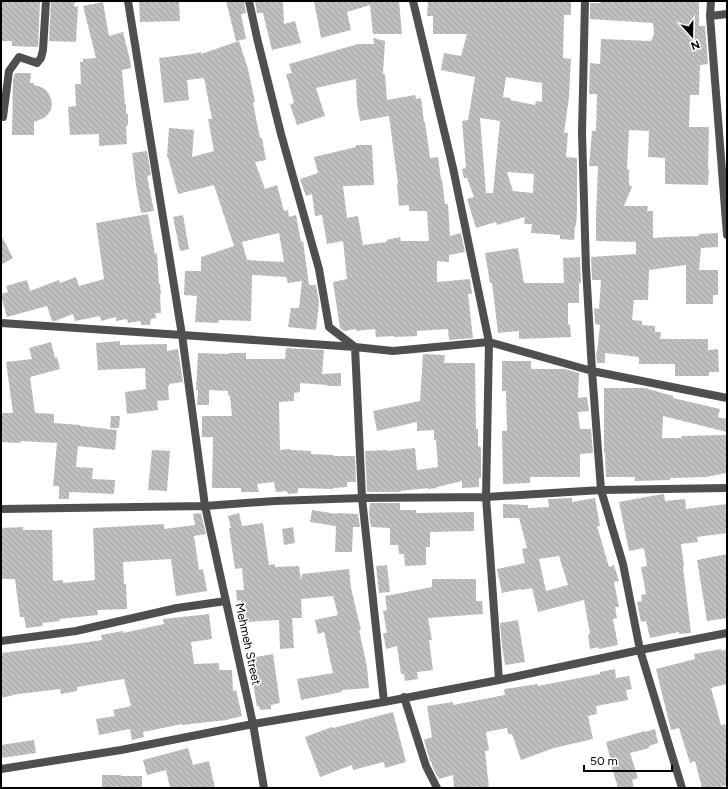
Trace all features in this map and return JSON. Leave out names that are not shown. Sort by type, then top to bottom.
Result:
[{"type":"street","points":[[3,117],[9,71],[18,57],[38,63],[44,50],[46,1]]},
{"type":"street","name":"Mehmeh Street","points":[[128,1],[182,335],[205,506],[253,724],[264,788]]},
{"type":"street","points":[[249,1],[279,127],[319,269],[328,327],[355,347]]},
{"type":"street","points":[[413,1],[453,168],[489,342],[486,497],[499,680]]},
{"type":"street","points":[[585,1],[582,133],[586,268],[592,371],[602,490],[623,564],[640,650],[682,788]]},
{"type":"street","points":[[710,1],[727,235]]},
{"type":"street","points":[[710,16],[727,14]]},
{"type":"street","points":[[1,324],[182,335],[393,351],[489,342],[592,371],[727,398]]},
{"type":"street","points":[[355,347],[362,498],[384,702]]},
{"type":"street","points":[[1,509],[205,506],[275,501],[362,498],[486,497],[602,490],[727,488]]},
{"type":"street","points":[[1,641],[76,631],[177,608],[226,601]]},
{"type":"street","points":[[1,769],[121,750],[253,724],[384,702],[727,633]]},
{"type":"street","points":[[404,697],[426,766],[437,788]]},
{"type":"building","points":[[1,1],[40,1],[38,47],[12,46],[12,41],[1,41]]},
{"type":"building","points":[[51,1],[75,1],[74,7],[78,6],[76,42],[49,41]]},
{"type":"building","points":[[139,1],[179,1],[180,21],[140,22]]},
{"type":"building","points":[[226,1],[244,1],[246,13],[241,14],[246,39],[236,41]]},
{"type":"building","points":[[255,1],[283,1],[284,24],[295,21],[301,43],[272,50],[263,13],[257,13]]},
{"type":"building","points":[[314,1],[399,1],[402,34],[373,34],[370,5],[347,12],[351,30],[321,38]]},
{"type":"building","points":[[428,1],[571,1],[571,15],[564,15],[563,58],[571,59],[569,97],[564,133],[568,133],[566,157],[577,158],[577,212],[574,240],[560,239],[560,235],[531,233],[532,224],[524,224],[525,217],[497,225],[496,222],[476,228],[467,199],[474,197],[467,178],[464,178],[462,169],[466,168],[462,121],[468,120],[475,77],[441,70],[444,53],[461,56],[467,34],[433,34],[433,16],[427,16]],"holes":[[[506,77],[542,83],[542,102],[536,101],[535,105],[510,100],[511,98],[503,97]],[[480,118],[500,121],[493,193],[486,193]],[[507,172],[534,174],[533,193],[513,191]]]},
{"type":"building","points":[[600,1],[699,1],[699,26],[705,26],[708,64],[700,65],[699,95],[690,95],[689,127],[709,127],[708,185],[665,184],[665,158],[648,157],[649,131],[629,130],[627,169],[629,169],[629,185],[632,187],[624,206],[648,206],[647,211],[653,211],[653,238],[699,236],[699,234],[718,233],[718,247],[701,248],[699,270],[718,270],[718,295],[713,295],[713,304],[686,304],[686,265],[649,270],[648,300],[634,300],[632,320],[642,321],[642,325],[655,326],[655,332],[661,332],[660,339],[708,339],[708,350],[718,349],[719,372],[709,372],[709,376],[675,376],[675,364],[639,364],[639,357],[605,353],[605,363],[597,363],[600,325],[595,324],[594,308],[599,309],[601,280],[592,280],[591,257],[636,254],[636,242],[596,241],[598,166],[589,166],[592,131],[596,131],[597,94],[589,94],[590,63],[600,64],[601,39],[651,41],[654,34],[653,23],[590,19],[590,3],[600,3]]},
{"type":"building","points":[[103,2],[109,36],[123,32],[131,68],[122,70],[126,114],[128,114],[128,125],[126,126],[127,144],[99,146],[99,134],[70,135],[68,107],[76,106],[75,84],[81,84],[80,62],[83,62],[83,59],[96,58],[83,6]]},
{"type":"building","points":[[373,38],[385,41],[383,74],[385,74],[387,100],[415,95],[416,99],[421,98],[430,158],[438,157],[445,204],[448,204],[450,236],[461,233],[465,252],[449,255],[449,262],[437,261],[437,282],[470,279],[472,294],[468,294],[473,338],[449,340],[448,329],[417,331],[417,336],[376,337],[375,329],[356,331],[356,329],[344,331],[340,328],[333,282],[347,279],[343,241],[327,244],[322,215],[315,216],[312,194],[306,196],[300,179],[318,173],[314,157],[356,147],[356,145],[372,145],[374,185],[343,186],[347,218],[358,216],[363,245],[387,242],[386,240],[400,237],[401,241],[429,241],[427,211],[409,211],[409,205],[399,206],[398,184],[389,116],[360,121],[357,104],[356,79],[316,88],[325,116],[297,125],[290,105],[294,103],[286,74],[292,73],[289,64],[358,44],[374,44]]},
{"type":"building","points":[[239,41],[248,69],[255,102],[253,103],[266,160],[255,162],[265,189],[277,185],[284,211],[288,210],[289,217],[296,215],[301,242],[303,241],[309,285],[316,285],[319,302],[316,330],[288,327],[291,308],[299,308],[302,281],[288,283],[286,277],[252,275],[251,321],[219,320],[218,323],[195,322],[197,296],[184,295],[185,271],[201,271],[201,257],[234,246],[214,185],[178,194],[167,157],[169,128],[194,130],[192,157],[214,151],[208,119],[212,119],[204,78],[187,80],[189,100],[164,103],[159,58],[201,52],[201,54]],"holes":[[[279,233],[284,262],[247,260],[242,242]]]},
{"type":"building","points":[[15,73],[31,73],[30,83],[34,83],[34,85],[46,90],[51,99],[51,110],[44,118],[34,122],[34,135],[12,135],[13,80]]},
{"type":"building","points":[[147,151],[151,175],[147,176],[154,211],[141,213],[132,153]]},
{"type":"building","points":[[148,214],[155,254],[157,253],[161,294],[161,313],[155,313],[156,318],[151,319],[150,325],[141,325],[141,321],[128,323],[127,319],[116,321],[116,317],[101,321],[100,316],[75,321],[73,314],[52,321],[47,306],[7,317],[1,296],[1,294],[8,292],[6,286],[27,280],[30,291],[59,280],[60,283],[76,277],[79,286],[104,279],[96,223]]},
{"type":"building","points":[[183,215],[189,249],[180,251],[173,217]]},
{"type":"building","points":[[1,235],[13,258],[1,265]]},
{"type":"building","points":[[518,248],[524,283],[564,283],[563,258],[580,257],[581,283],[579,283],[579,303],[568,303],[568,325],[570,324],[571,337],[519,339],[519,331],[498,333],[492,283],[490,283],[485,253]]},
{"type":"building","points":[[120,341],[120,345],[167,344],[167,351],[178,349],[183,382],[169,384],[169,400],[157,401],[158,410],[127,414],[125,392],[146,389],[145,368],[98,370],[96,343]]},
{"type":"building","points":[[51,342],[55,358],[57,357],[60,369],[30,377],[35,413],[54,414],[54,423],[117,430],[115,450],[78,446],[76,467],[93,468],[92,479],[115,480],[114,494],[69,492],[69,499],[59,499],[59,486],[53,486],[57,443],[21,441],[20,443],[1,442],[1,413],[13,413],[6,362],[32,359],[29,348]]},
{"type":"building","points":[[286,348],[324,350],[322,374],[341,373],[341,386],[300,383],[300,392],[294,393],[294,401],[279,402],[280,450],[290,449],[311,451],[311,454],[355,456],[356,482],[347,482],[347,487],[333,489],[298,488],[298,493],[288,494],[287,491],[276,492],[274,482],[257,484],[259,492],[241,492],[241,488],[212,488],[213,437],[202,437],[202,416],[232,416],[230,396],[228,396],[228,391],[209,390],[209,405],[197,405],[198,390],[196,390],[198,353],[246,353],[246,359],[285,359]]},
{"type":"building","points":[[423,354],[445,355],[444,363],[475,363],[476,429],[478,429],[478,446],[481,447],[481,478],[479,478],[479,487],[462,488],[462,481],[437,488],[400,492],[367,492],[365,451],[387,451],[415,448],[417,470],[438,467],[434,430],[417,431],[417,422],[377,431],[373,411],[420,401]]},
{"type":"building","points":[[502,361],[531,361],[531,369],[565,369],[579,373],[578,398],[587,397],[589,411],[578,412],[580,429],[591,429],[593,453],[580,454],[580,477],[530,477],[530,483],[503,484],[502,431],[507,431],[506,391],[502,391]]},
{"type":"building","points":[[604,388],[645,388],[673,396],[673,398],[720,409],[718,417],[727,419],[727,432],[663,416],[662,438],[727,435],[727,473],[705,477],[670,478],[670,480],[635,481],[635,477],[606,477],[604,453]]},
{"type":"building","points":[[111,416],[120,416],[119,428],[110,428]]},
{"type":"building","points":[[152,450],[170,451],[167,491],[148,490]]},
{"type":"building","points":[[664,494],[665,501],[685,499],[686,509],[727,504],[727,533],[697,537],[698,542],[681,544],[691,633],[679,634],[679,632],[650,638],[646,621],[641,622],[637,602],[642,601],[641,595],[646,594],[641,567],[647,566],[644,548],[629,551],[619,502]]},
{"type":"building","points":[[572,498],[572,502],[595,498],[600,526],[597,526],[609,567],[614,565],[619,581],[614,582],[619,607],[615,607],[617,618],[613,619],[618,645],[599,649],[599,647],[590,649],[588,634],[590,634],[584,600],[538,612],[532,588],[502,593],[497,569],[525,563],[522,549],[527,548],[519,518],[503,518],[503,504],[528,505],[528,508],[549,507],[548,499]],"holes":[[[559,556],[568,585],[546,591],[539,559]]]},
{"type":"building","points":[[370,503],[400,503],[400,510],[416,510],[416,513],[474,512],[474,531],[430,532],[430,547],[426,547],[426,565],[405,566],[404,554],[399,554],[398,545],[390,545],[390,528],[371,527],[369,514]]},
{"type":"building","points":[[312,510],[337,514],[358,514],[360,527],[353,527],[352,552],[335,552],[336,526],[310,522]]},
{"type":"building","points":[[201,513],[206,534],[194,536],[199,570],[203,569],[207,591],[176,596],[171,559],[123,562],[127,609],[97,610],[98,615],[59,619],[60,621],[42,623],[43,626],[26,628],[24,617],[20,617],[15,579],[1,579],[1,528],[23,527],[23,530],[52,530],[53,581],[63,580],[63,583],[95,580],[93,528],[164,524],[164,529],[195,525],[193,514]]},
{"type":"building","points":[[239,513],[242,526],[263,523],[269,565],[275,564],[275,567],[299,566],[301,581],[302,574],[349,569],[351,588],[361,630],[359,630],[367,667],[369,688],[342,690],[342,692],[301,700],[297,679],[333,673],[324,632],[318,634],[315,620],[338,615],[333,596],[301,599],[302,618],[292,618],[294,648],[280,649],[279,620],[246,622],[245,603],[241,603],[241,600],[237,601],[236,590],[244,590],[242,568],[235,569],[229,528],[231,528],[228,516]]},
{"type":"building","points":[[293,527],[295,543],[284,545],[282,529]]},
{"type":"building","points":[[727,554],[727,618],[707,621],[697,560]]},
{"type":"building","points":[[387,565],[390,592],[379,593],[376,566]]},
{"type":"building","points":[[432,579],[476,579],[476,601],[482,601],[483,614],[428,618],[432,640],[429,640],[433,670],[417,672],[418,679],[405,681],[404,674],[401,674],[397,646],[386,649],[383,633],[387,633],[383,611],[387,610],[385,596],[432,587]]},
{"type":"building","points":[[209,614],[212,639],[191,642],[194,664],[219,663],[219,670],[232,670],[233,691],[236,690],[242,716],[226,720],[182,724],[143,732],[144,737],[132,740],[130,729],[99,735],[96,719],[115,716],[113,710],[131,706],[124,679],[77,687],[77,691],[61,694],[60,689],[18,694],[1,698],[1,653],[102,640],[101,635],[123,631],[123,633],[164,624],[163,619]]},
{"type":"building","points":[[518,620],[525,662],[505,665],[500,623]]},
{"type":"building","points":[[721,649],[722,651],[727,649],[727,684],[711,688],[721,725],[725,724],[727,730],[727,785],[715,788],[702,788],[695,761],[690,763],[679,728],[671,730],[656,669],[695,659],[694,654]]},
{"type":"building","points":[[273,654],[280,703],[271,705],[271,709],[260,710],[259,706],[257,707],[249,658]]},
{"type":"building","points":[[615,669],[616,678],[629,676],[632,689],[626,690],[628,700],[596,706],[597,714],[588,716],[593,739],[554,748],[521,760],[512,734],[508,734],[507,728],[486,732],[489,750],[485,751],[489,788],[454,788],[453,775],[439,779],[430,761],[424,740],[432,737],[427,706],[453,702],[453,705],[505,695],[504,689],[538,684],[538,686],[600,674],[600,672]]},
{"type":"building","points":[[393,712],[406,762],[385,768],[384,762],[353,770],[352,765],[320,777],[305,737],[332,727],[333,728]]},
{"type":"building","points":[[655,729],[658,743],[649,746],[649,748],[630,753],[638,778],[632,780],[634,788],[618,788],[606,742]]},
{"type":"building","points":[[34,740],[36,753],[1,758],[1,745]]},
{"type":"building","points":[[188,748],[193,765],[209,761],[215,788],[170,788],[166,770],[147,775],[143,760]]},
{"type":"building","points":[[102,775],[142,776],[142,788],[102,788]]}]
